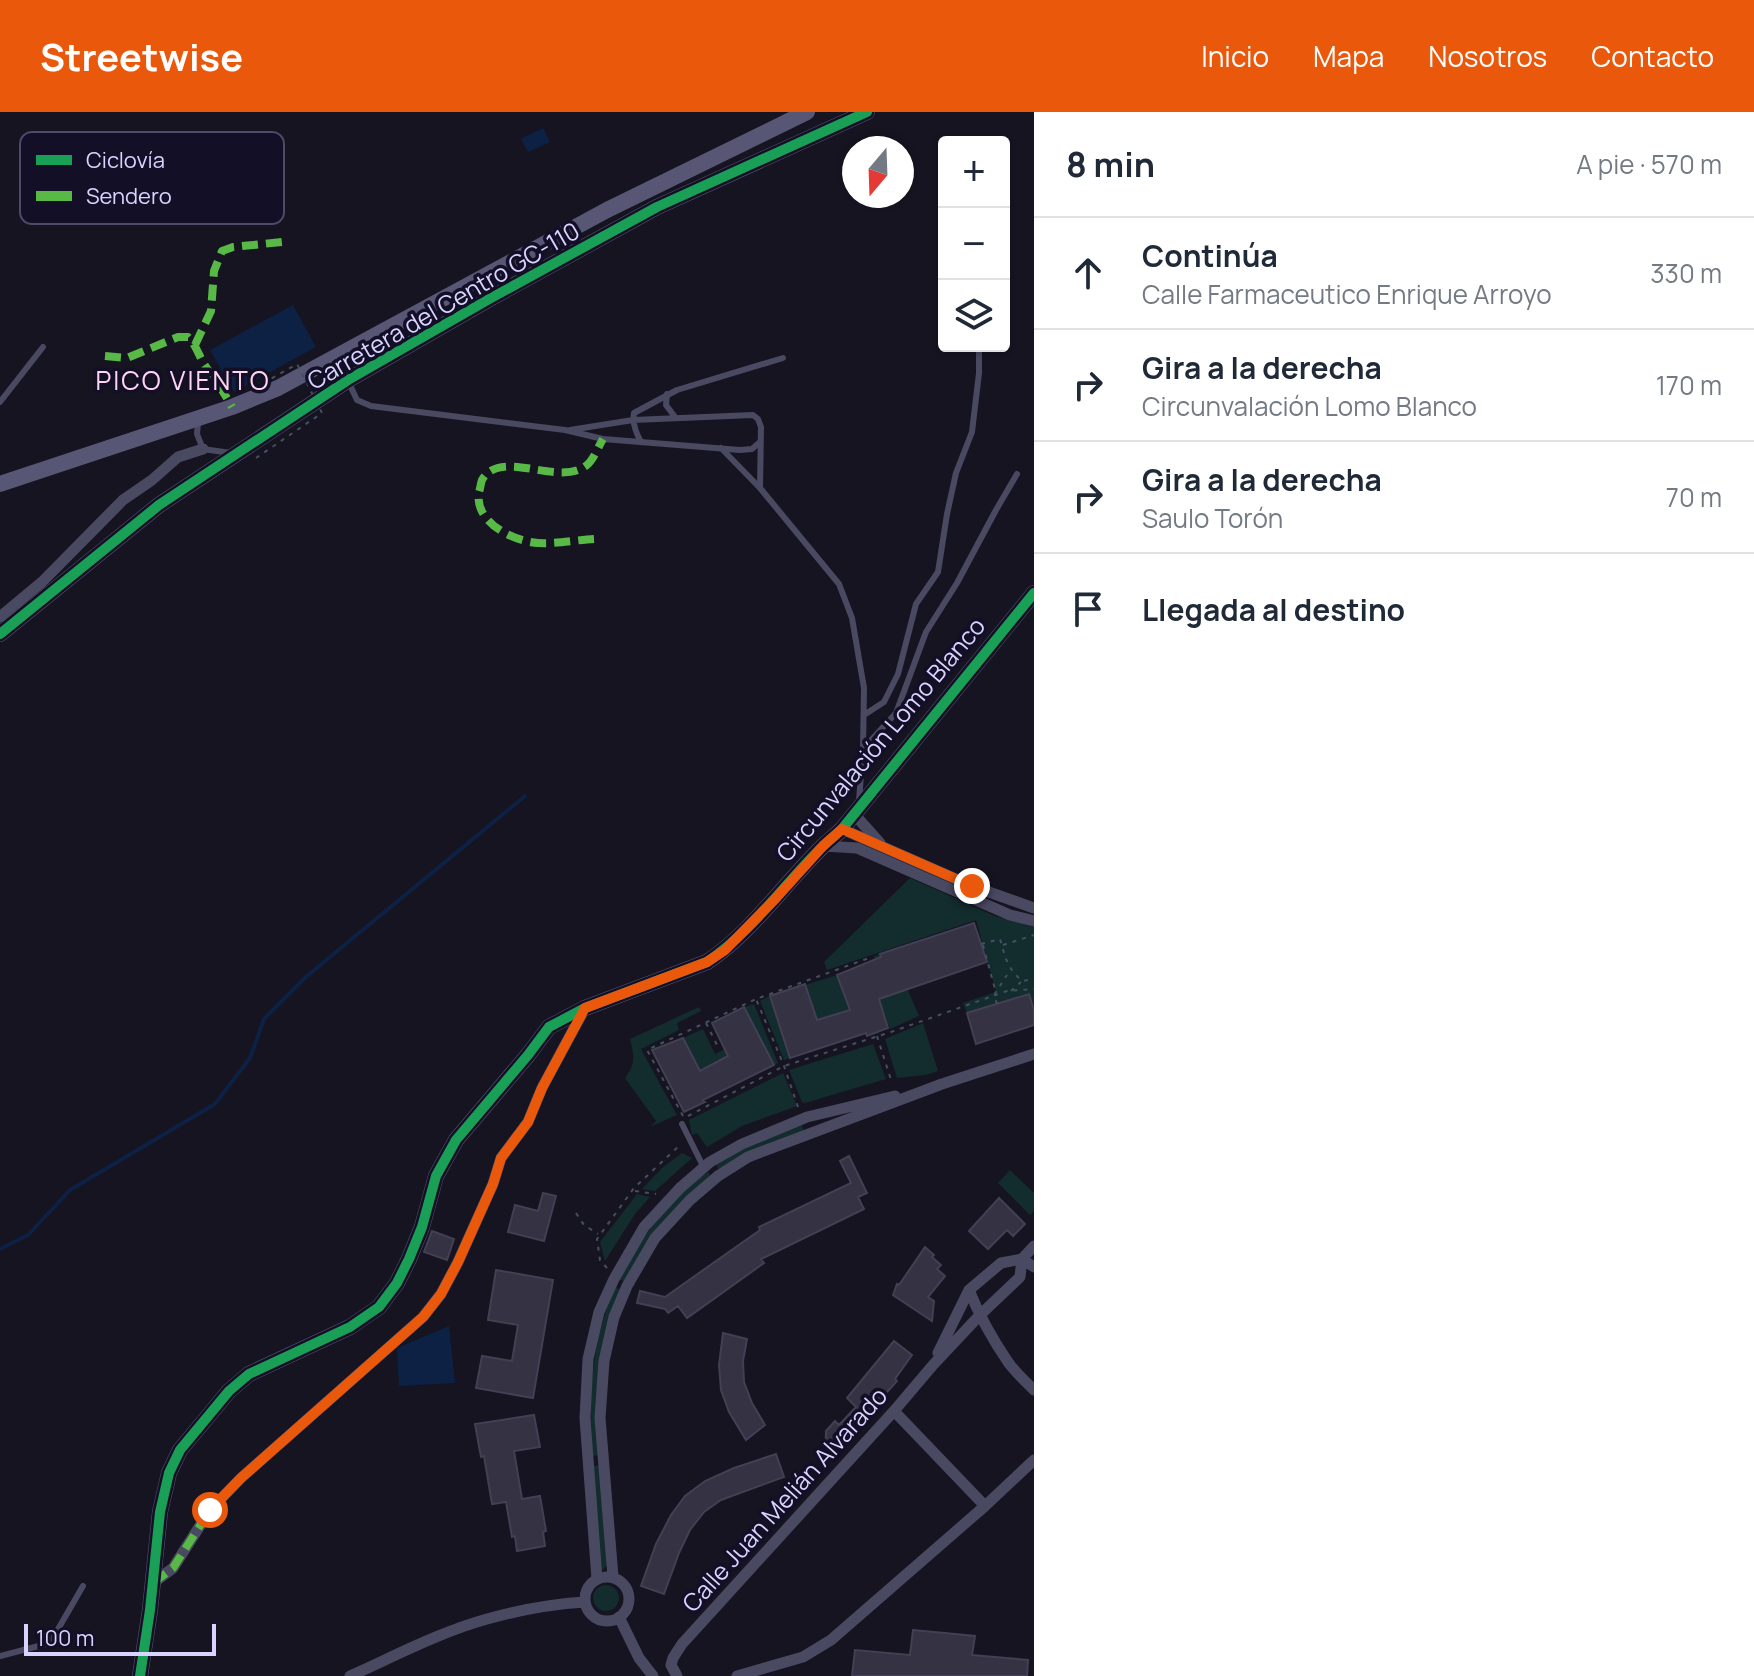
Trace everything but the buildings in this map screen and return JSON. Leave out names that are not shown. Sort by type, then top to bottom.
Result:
[{"type":"main road","name":"Carretera del Centro GC-110","points":[[0,484],[262,396],[607,210],[807,112]]},
{"type":"main road","name":"Carretera del Centro GC-110","points":[[0,634],[159,505],[348,380],[657,207],[863,114]]},
{"type":"main road","name":"Circunvalación Lomo Blanco","points":[[140,1676],[160,1512],[169,1473],[180,1450],[229,1391],[249,1374],[350,1327],[379,1307],[397,1283],[409,1259],[422,1227],[436,1176],[456,1140],[549,1027],[585,1008],[707,962],[725,950],[842,829],[1034,593]]},
{"type":"street","points":[[0,617],[42,582],[123,500],[178,457],[203,449]]},
{"type":"street","points":[[856,811],[883,847]]},
{"type":"street","points":[[842,829],[972,886],[1034,908]]},
{"type":"street","points":[[823,846],[857,848],[1010,915],[1034,921]]},
{"type":"street","points":[[153,1583],[173,1568],[210,1510],[241,1478],[423,1317],[441,1294],[493,1184],[501,1158],[528,1122],[542,1088],[585,1008]]},
{"type":"street","points":[[613,1577],[600,1418],[604,1361],[614,1317],[627,1286],[655,1238],[690,1200],[748,1157],[942,1084],[1034,1054]]},
{"type":"street","points":[[597,1579],[585,1418],[588,1359],[599,1312],[644,1227],[710,1162],[742,1144],[802,1119],[942,1084]]},
{"type":"street","name":"Calle Juan Melián Alvarado","points":[[674,1671],[673,1658],[682,1644],[933,1365],[1020,1277],[1022,1259],[1034,1246]]},
{"type":"street","points":[[1022,1259],[1034,1267]]},
{"type":"street","name":"Calle Juan Melián Alvarado","points":[[933,1365],[969,1290],[1001,1263],[1022,1259]]},
{"type":"street","points":[[969,1290],[979,1316],[1010,1365],[1034,1390]]},
{"type":"street","points":[[894,1411],[985,1506]]},
{"type":"street","points":[[737,1676],[803,1657],[831,1640],[1034,1460]]},
{"type":"street","points":[[613,1577],[624,1584],[629,1596],[627,1609],[619,1617],[598,1619],[585,1602],[587,1588],[597,1579],[613,1577]]},
{"type":"street","points":[[350,1676],[486,1619],[557,1604],[585,1602]]},
{"type":"street","points":[[619,1617],[651,1675]]},
{"type":"lane","points":[[0,402],[43,347]]},
{"type":"lane","points":[[864,715],[884,702],[898,674],[916,604],[938,572],[956,473],[972,432],[979,352]]},
{"type":"lane","points":[[641,442],[633,420],[634,413],[667,394],[783,358]]},
{"type":"lane","points":[[348,380],[357,400],[371,406],[565,430],[603,439],[747,450],[760,442]]},
{"type":"lane","points":[[667,394],[666,405],[675,417]]},
{"type":"lane","points":[[565,430],[633,420],[753,415],[761,427],[760,488]]},
{"type":"lane","points":[[198,419],[197,434],[203,449],[237,454]]},
{"type":"lane","points":[[721,448],[760,488],[839,584],[852,618],[864,688],[863,749],[856,811]]},
{"type":"lane","points":[[863,749],[896,713],[926,632],[957,583],[1017,474]]},
{"type":"lane","points":[[683,1127],[704,1168]]},
{"type":"lane","points":[[0,1656],[50,1643],[83,1586]]},
{"type":"path","points":[[256,458],[322,413],[297,364],[260,385],[262,396]]},
{"type":"path","points":[[1002,945],[1034,935]]},
{"type":"path","points":[[997,1004],[982,944],[1000,939],[1008,966],[1022,981]]},
{"type":"path","points":[[869,958],[756,999],[647,1050],[684,1118],[784,1066],[995,995],[1034,989]]},
{"type":"path","points":[[995,995],[1011,971]]},
{"type":"path","points":[[1011,991],[1022,981],[1034,979]]},
{"type":"path","points":[[756,999],[802,1119]]},
{"type":"path","points":[[706,1022],[719,1049]]},
{"type":"path","points":[[877,1036],[897,1095]]},
{"type":"path","points":[[601,1262],[597,1239],[632,1190],[680,1146],[684,1137],[683,1127]]},
{"type":"path","points":[[632,1190],[673,1196]]},
{"type":"path","points":[[576,1213],[584,1225],[600,1235]]},
{"type":"green space","points":[[910,878],[995,916],[1034,927],[1034,1006],[1029,993],[967,1013],[963,1003],[996,992],[976,920],[827,970],[824,962]]},
{"type":"green space","points":[[879,954],[894,994],[907,988],[919,1016],[890,1029],[869,969],[877,966],[874,956]]},
{"type":"green space","points":[[837,975],[850,1010],[817,1019],[805,985]]},
{"type":"green space","points":[[770,996],[791,1058],[784,1060],[760,1001]]},
{"type":"green space","points":[[754,1004],[778,1063],[774,1065],[744,1007]]},
{"type":"green space","points":[[699,1007],[701,1011],[677,1023],[679,1030],[641,1049],[677,1115],[650,1127],[656,1121],[625,1078],[633,1059],[630,1039]]},
{"type":"green space","points":[[923,1023],[938,1071],[897,1078],[885,1039]]},
{"type":"green space","points":[[703,1029],[715,1054],[725,1049],[728,1057],[699,1071],[683,1038]]},
{"type":"green space","points":[[873,1044],[886,1079],[802,1102],[789,1070]]},
{"type":"green space","points":[[783,1073],[797,1106],[742,1126],[707,1147],[697,1133],[692,1135],[689,1120]]},
{"type":"green space","points":[[802,1125],[804,1132],[720,1171],[716,1165],[758,1142]]},
{"type":"green space","points":[[682,1153],[692,1158],[655,1191],[642,1189],[662,1168]]},
{"type":"green space","points":[[1010,1170],[1034,1193],[1034,1211],[1030,1215],[998,1183]]},
{"type":"green space","points":[[708,1172],[712,1177],[625,1282],[619,1279],[668,1206]]},
{"type":"green space","points":[[637,1194],[650,1197],[635,1214],[605,1261],[600,1242]]},
{"type":"green space","points":[[615,1287],[621,1290],[611,1316],[599,1455],[593,1456],[593,1370],[601,1329]]},
{"type":"green space","points":[[600,1465],[607,1565],[603,1570],[600,1569],[593,1466]]},
{"type":"green space","points":[[606,1585],[616,1588],[619,1598],[616,1608],[606,1611],[596,1608],[593,1598],[596,1588]]},
{"type":"water","points":[[543,128],[550,142],[528,152],[521,139]]},
{"type":"water","points":[[293,305],[316,347],[234,392],[210,350]]},
{"type":"water","points":[[449,1326],[455,1383],[399,1386],[397,1348]]},
{"type":"waterway","points":[[0,1249],[28,1235],[70,1190],[215,1104],[250,1058],[264,1019],[307,976],[525,796]]},
{"type":"marked path","points":[[195,345],[211,311],[214,271],[222,251],[282,242]]},
{"type":"marked path","points":[[105,356],[127,358],[178,337],[188,337],[232,407]]},
{"type":"marked path","points":[[594,539],[545,543],[507,534],[482,512],[479,492],[482,480],[491,471],[502,467],[575,471],[587,465],[603,439]]},
{"type":"marked path","points":[[153,1583],[173,1568],[210,1510],[241,1478],[423,1317],[441,1294],[493,1184],[501,1158],[528,1122],[542,1088],[584,1011]]},
{"type":"cycle path","points":[[0,634],[159,505],[348,380],[657,207],[867,112]]},
{"type":"cycle path","points":[[140,1676],[160,1512],[169,1473],[180,1450],[229,1391],[249,1374],[350,1327],[379,1307],[397,1283],[409,1259],[422,1227],[436,1176],[456,1140],[549,1027],[585,1008],[707,962],[724,950],[842,829],[1034,593]]},
{"type":"district","name":"PICO VIENTO","points":[[183,380]]},
{"type":"route","points":[[210,1510],[241,1478],[423,1317],[441,1294],[493,1184],[501,1158],[528,1122],[542,1088],[585,1008],[707,962],[725,950],[842,829],[972,886]]}]
